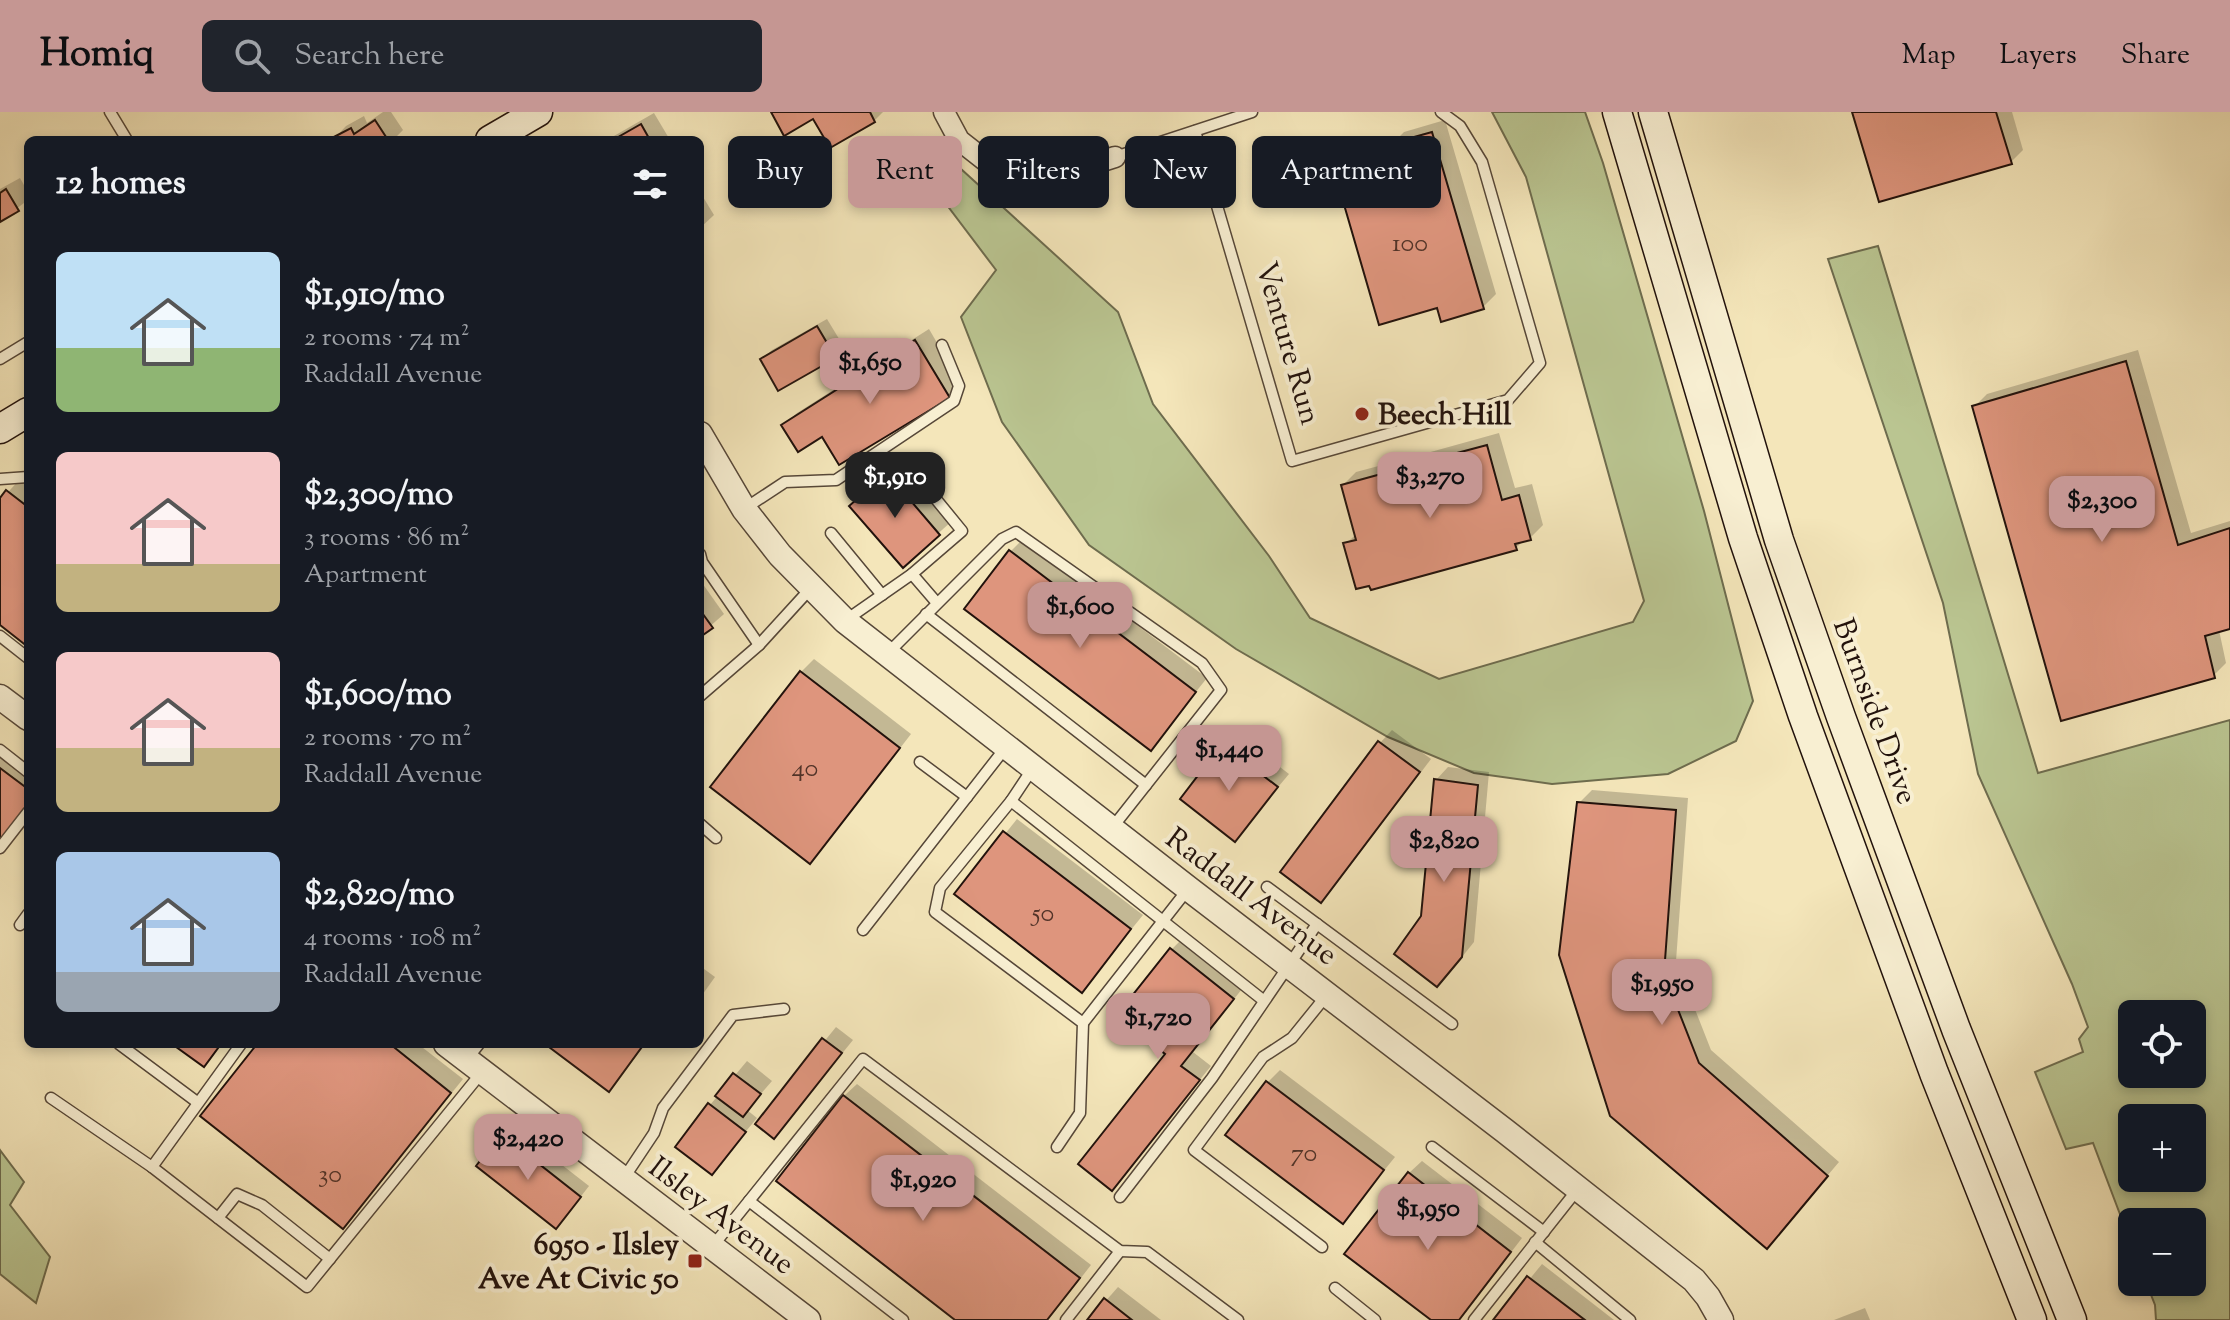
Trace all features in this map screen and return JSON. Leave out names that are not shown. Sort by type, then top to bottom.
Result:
[{"type":"main road","points":[[1617,112],[1743,538],[1803,716],[1934,1073],[2032,1320]]},
{"type":"main road","name":"Burnside Drive","points":[[1653,112],[1779,540],[1835,703],[1956,1029],[2072,1320]]},
{"type":"main road","points":[[498,136],[524,122]]},
{"type":"main road","points":[[0,429],[24,414]]},
{"type":"street","points":[[944,112],[959,140],[987,162],[1031,174],[1084,167],[1115,157]]},
{"type":"street","name":"Raddall Avenue","points":[[704,444],[711,461],[780,555],[845,621],[1694,1280],[1721,1320]]},
{"type":"street","points":[[0,697],[24,715]]},
{"type":"street","name":"Ilsley Avenue","points":[[454,1048],[476,1059],[623,1179],[808,1320]]},
{"type":"lane","points":[[110,112],[125,136]]},
{"type":"lane","points":[[1115,157],[1252,112]]},
{"type":"lane","name":"Venture Run","points":[[1195,131],[1292,461],[1508,400],[1540,363],[1482,162],[1460,126],[1441,112]]},
{"type":"lane","points":[[0,359],[24,344]]},
{"type":"lane","points":[[744,509],[785,482],[836,480],[954,401],[959,386],[942,345]]},
{"type":"lane","points":[[845,621],[912,574],[962,531],[908,465]]},
{"type":"lane","points":[[0,479],[24,477]]},
{"type":"lane","points":[[888,653],[1002,539],[1016,532],[1202,663],[1221,690],[1111,829]]},
{"type":"lane","points":[[831,533],[882,595]]},
{"type":"lane","points":[[704,565],[759,645]]},
{"type":"lane","points":[[912,574],[937,603]]},
{"type":"lane","points":[[704,693],[759,645],[811,588]]},
{"type":"lane","points":[[926,614],[1146,785]]},
{"type":"lane","points":[[0,636],[24,655]]},
{"type":"lane","points":[[863,930],[1006,747]]},
{"type":"lane","points":[[0,750],[24,769]]},
{"type":"lane","points":[[920,762],[967,797]]},
{"type":"lane","points":[[1033,768],[1011,801],[940,888],[935,912],[1083,1023]]},
{"type":"lane","points":[[1011,801],[1263,1000]]},
{"type":"lane","points":[[0,848],[24,817]]},
{"type":"lane","points":[[704,828],[716,838]]},
{"type":"lane","points":[[1267,887],[1452,1024]]},
{"type":"lane","points":[[1057,1147],[1080,1113],[1083,1023],[1189,889]]},
{"type":"lane","points":[[20,925],[24,920]]},
{"type":"lane","points":[[1120,1197],[1212,1078],[1317,924]]},
{"type":"lane","points":[[1322,1247],[1194,1150],[1263,1057],[1292,1038],[1328,994]]},
{"type":"lane","points":[[623,1179],[654,1133],[663,1108],[733,1015],[784,1009]]},
{"type":"lane","points":[[124,1048],[197,1102]]},
{"type":"lane","points":[[152,1167],[238,1048]]},
{"type":"lane","points":[[51,1098],[152,1167],[307,1287],[476,1059]]},
{"type":"lane","points":[[712,1247],[863,1059],[1120,1251],[1147,1252],[1238,1320]]},
{"type":"lane","points":[[1432,1147],[1544,1232]]},
{"type":"lane","points":[[1474,1320],[1578,1189]]},
{"type":"lane","points":[[218,1218],[237,1194],[262,1205],[330,1259]]},
{"type":"lane","points":[[749,1201],[903,1320]]},
{"type":"lane","points":[[1535,1242],[1630,1320]]},
{"type":"lane","points":[[1066,1320],[1120,1251]]},
{"type":"lane","points":[[1335,1288],[1375,1320]]},
{"type":"green space","points":[[1492,112],[1585,112],[1603,163],[1704,511],[1753,701],[1736,741],[1668,774],[1552,784],[1474,773],[1388,737],[1236,649],[1089,545],[1002,422],[961,317],[996,270],[949,208],[962,208],[962,170],[978,184],[978,208],[1004,208],[1118,312],[1153,404],[1269,556],[1310,618],[1439,679],[1633,622],[1644,601],[1526,177]]},
{"type":"green space","points":[[1878,246],[2038,773],[2230,720],[2230,1320],[2156,1320],[2151,1296],[2206,1296],[2206,1208],[2118,1209],[2093,1143],[2066,1149],[2035,1072],[2083,1052],[2079,1039],[2088,1027],[2072,984],[1978,774],[1943,603],[1828,259]]},
{"type":"green space","points":[[0,1150],[24,1182],[10,1205],[50,1257],[36,1303],[0,1274]]},
{"type":"building","points":[[771,112],[870,112],[875,122],[832,147],[832,136],[823,136],[813,119],[784,136]]},
{"type":"building","points":[[1852,112],[1996,112],[2012,164],[1879,202]]},
{"type":"building","points":[[375,120],[385,136],[336,136],[351,128],[354,134]]},
{"type":"building","points":[[641,124],[648,136],[620,136]]},
{"type":"building","points":[[1441,163],[1484,309],[1441,322],[1437,308],[1379,325],[1345,208],[1441,208]]},
{"type":"building","points":[[6,189],[19,211],[0,222],[0,193]]},
{"type":"building","points":[[817,326],[836,358],[778,391],[760,359]]},
{"type":"building","points":[[915,340],[950,398],[839,465],[822,437],[798,452],[781,425]]},
{"type":"building","points":[[2126,361],[2178,545],[2230,528],[2230,629],[2205,636],[2215,678],[2061,721],[1972,406]]},
{"type":"building","points":[[1487,445],[1502,500],[1519,495],[1531,540],[1515,544],[1517,550],[1371,590],[1369,586],[1356,589],[1343,543],[1356,540],[1341,485],[1392,471],[1393,476],[1414,470],[1412,465]]},
{"type":"building","points":[[887,473],[940,535],[903,568],[849,506]]},
{"type":"building","points":[[6,490],[24,504],[24,644],[0,625],[0,498]]},
{"type":"building","points":[[1009,550],[1196,692],[1151,751],[964,609]]},
{"type":"building","points":[[704,616],[713,628],[704,634]]},
{"type":"building","points":[[800,671],[900,748],[810,864],[710,787]]},
{"type":"building","points":[[1378,741],[1420,772],[1321,903],[1280,872]]},
{"type":"building","points":[[1222,744],[1278,787],[1235,842],[1180,799]]},
{"type":"building","points":[[0,768],[24,786],[24,813],[0,844]]},
{"type":"building","points":[[1434,779],[1478,785],[1462,957],[1437,987],[1394,954],[1421,916]]},
{"type":"building","points":[[1577,802],[1676,810],[1664,974],[1699,1063],[1828,1176],[1767,1249],[1610,1116],[1559,955]]},
{"type":"building","points":[[1003,831],[1131,929],[1082,993],[954,894]]},
{"type":"building","points":[[1170,948],[1234,999],[1181,1066],[1200,1080],[1112,1191],[1078,1164],[1165,1054],[1116,1016]]},
{"type":"building","points":[[822,1038],[842,1053],[774,1139],[755,1124]]},
{"type":"building","points":[[178,1048],[218,1048],[204,1067]]},
{"type":"building","points":[[254,1048],[395,1048],[451,1093],[343,1229],[200,1116]]},
{"type":"building","points":[[550,1048],[641,1048],[609,1092]]},
{"type":"building","points":[[733,1073],[761,1094],[743,1117],[715,1096]]},
{"type":"building","points":[[1266,1081],[1384,1170],[1343,1224],[1225,1135]]},
{"type":"building","points":[[843,1095],[1080,1278],[1047,1320],[955,1320],[776,1181]]},
{"type":"building","points":[[708,1103],[746,1132],[712,1175],[675,1147]]},
{"type":"building","points":[[501,1134],[581,1197],[556,1229],[476,1166]]},
{"type":"building","points":[[1408,1172],[1511,1252],[1459,1320],[1431,1320],[1344,1254]]},
{"type":"building","points":[[1527,1276],[1585,1320],[1493,1320]]},
{"type":"building","points":[[1104,1298],[1132,1320],[1087,1320]]},
{"type":"place","name":"Beech Hill","points":[[1362,414]]},
{"type":"place","name":"6950 - Ilsley Ave At Civic 50","points":[[695,1261]]}]
